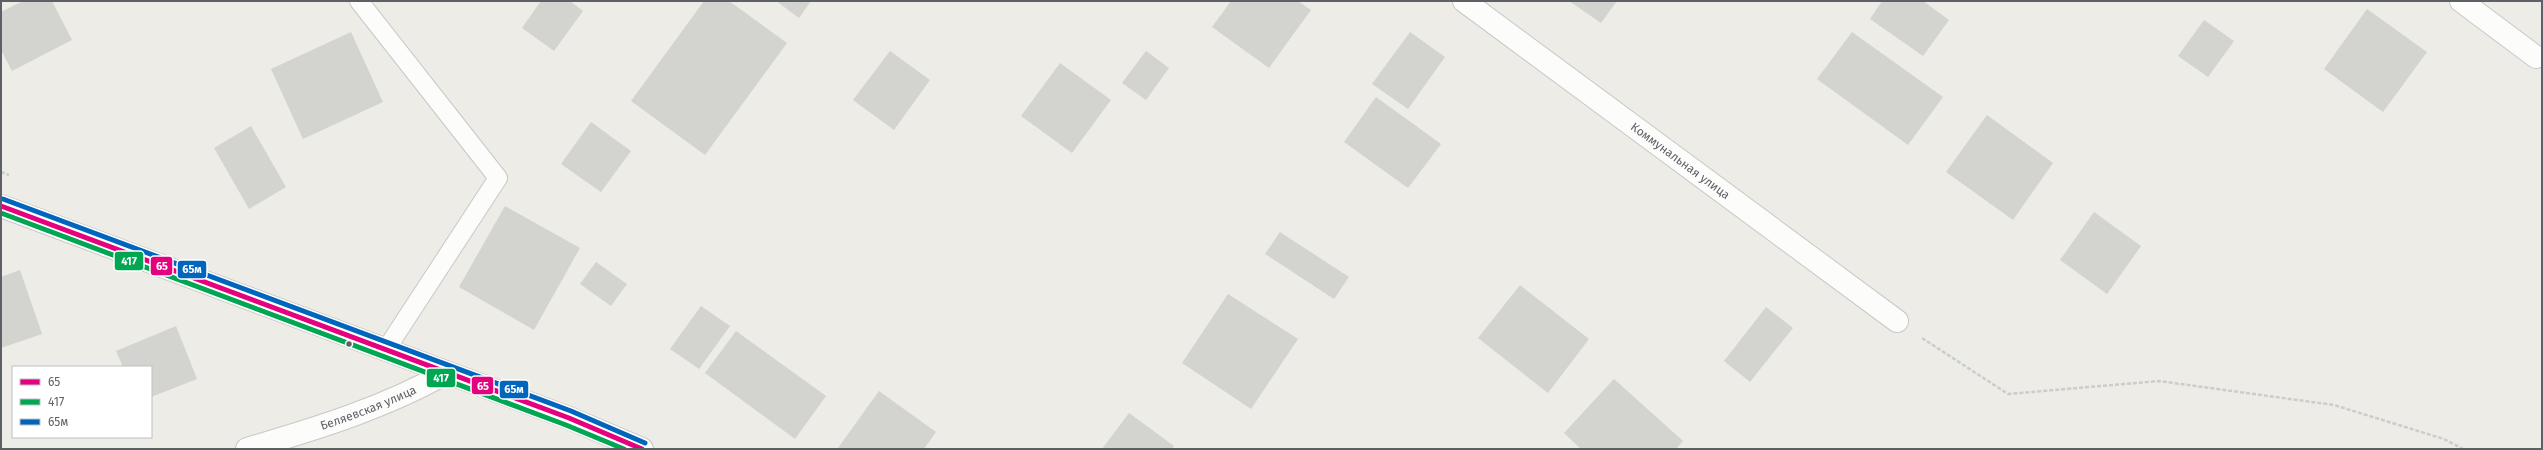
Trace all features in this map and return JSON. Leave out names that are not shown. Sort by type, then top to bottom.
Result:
[{"type":"street","name":"Коммунальная улица","points":[[1464,1],[1896,321]]},
{"type":"street","points":[[2461,1],[2536,57]]},
{"type":"street","points":[[1,206],[385,351],[569,418],[642,449]]},
{"type":"street","name":"Беляевская улица","points":[[247,449],[332,423],[429,383],[446,373]]},
{"type":"lane","points":[[359,1],[498,178],[385,351]]},
{"type":"path","points":[[1896,321],[2008,394],[2159,382],[2334,405],[2444,440],[2463,449]]},
{"type":"building","points":[[23,1],[52,1],[72,40],[12,71],[1,50],[1,12]]},
{"type":"building","points":[[541,1],[570,1],[583,11],[554,51],[522,28]]},
{"type":"building","points":[[704,1],[729,1],[787,43],[705,155],[631,101]]},
{"type":"building","points":[[776,1],[811,1],[799,18]]},
{"type":"building","points":[[1231,1],[1298,1],[1311,10],[1269,68],[1212,27]]},
{"type":"building","points":[[1569,1],[1617,1],[1601,23]]},
{"type":"building","points":[[1882,1],[1923,1],[1949,20],[1923,56],[1870,19]]},
{"type":"building","points":[[2367,9],[2427,52],[2383,112],[2324,69]]},
{"type":"building","points":[[2204,20],[2234,41],[2208,77],[2178,56]]},
{"type":"building","points":[[351,32],[383,102],[303,139],[271,69]]},
{"type":"building","points":[[1410,32],[1445,57],[1408,109],[1372,84]]},
{"type":"building","points":[[1852,32],[1943,97],[1908,145],[1817,79]]},
{"type":"building","points":[[890,51],[930,80],[894,130],[853,100]]},
{"type":"building","points":[[1146,51],[1169,68],[1146,100],[1122,83]]},
{"type":"building","points":[[1060,63],[1111,100],[1072,153],[1021,116]]},
{"type":"building","points":[[1376,97],[1441,144],[1408,188],[1344,142]]},
{"type":"building","points":[[1987,115],[2053,163],[2013,220],[1946,172]]},
{"type":"building","points":[[591,122],[631,151],[601,192],[561,164]]},
{"type":"building","points":[[251,126],[286,187],[249,209],[214,148]]},
{"type":"building","points":[[505,206],[580,248],[534,330],[459,287]]},
{"type":"building","points":[[2094,212],[2141,246],[2107,294],[2060,260]]},
{"type":"building","points":[[1280,232],[1349,277],[1334,299],[1265,254]]},
{"type":"building","points":[[596,262],[627,284],[611,306],[580,284]]},
{"type":"building","points":[[20,270],[42,334],[1,348],[1,277]]},
{"type":"building","points":[[1520,285],[1589,339],[1548,393],[1478,338]]},
{"type":"building","points":[[1228,294],[1298,339],[1251,409],[1182,363]]},
{"type":"building","points":[[701,306],[730,326],[699,369],[670,349]]},
{"type":"building","points":[[1766,307],[1793,328],[1750,382],[1724,361]]},
{"type":"building","points":[[176,326],[197,379],[152,397],[152,366],[123,366],[116,351]]},
{"type":"building","points":[[736,331],[826,396],[795,439],[705,373]]},
{"type":"building","points":[[1614,379],[1683,441],[1676,449],[1581,449],[1564,433]]},
{"type":"building","points":[[879,391],[936,432],[924,449],[838,448]]},
{"type":"building","points":[[1129,413],[1174,446],[1172,449],[1102,449]]},
{"type":"transit line","name":"65м","points":[[3,199],[571,411],[645,443]]},
{"type":"transit line","name":"65","points":[[1,206],[569,418],[642,449]]},
{"type":"transit line","name":"417","points":[[1,213],[566,425],[624,449]]}]
